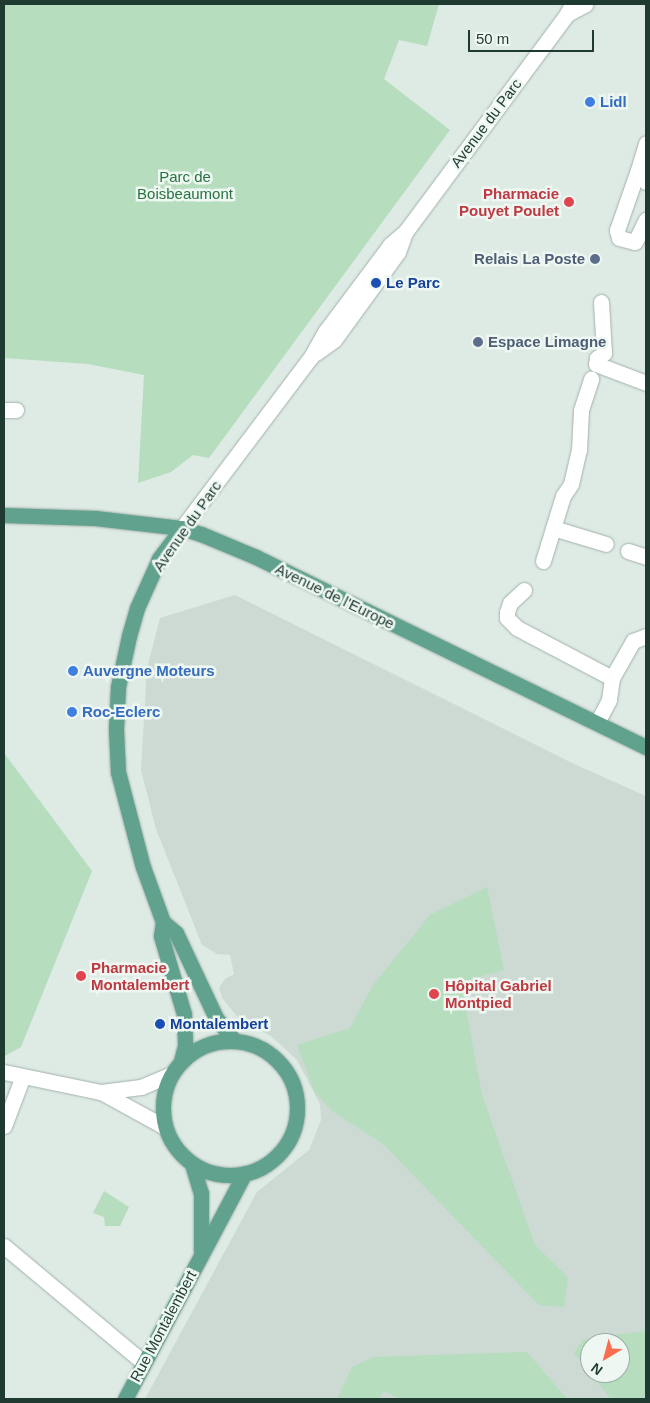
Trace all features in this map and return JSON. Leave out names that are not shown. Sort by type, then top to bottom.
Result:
[{"type":"main road","name":"Avenue de l'Europe","points":[[4,515],[82,517],[182,528],[248,553],[646,747]]},
{"type":"main road","name":"Avenue du Parc","points":[[181,1061],[185,1046],[184,1014],[161,936],[163,922],[127,811],[118,772],[116,730],[118,688],[137,608],[159,559],[182,528]]},
{"type":"main road","name":"Avenue du Parc","points":[[163,922],[176,933],[216,1018],[234,1040]]},
{"type":"main road","points":[[234,1040],[262,1049],[278,1060],[289,1076],[297,1104],[296,1122],[284,1148],[268,1163],[244,1174],[226,1175],[192,1164],[176,1148],[165,1127],[162,1100],[171,1074],[181,1061],[205,1045],[234,1040]]},
{"type":"main road","name":"Rue Montalembert","points":[[192,1164],[201,1193],[201,1252]]},
{"type":"main road","name":"Rue Montalembert","points":[[125,1399],[201,1252],[244,1174]]},
{"type":"street","name":"Avenue du Parc","points":[[182,528],[311,357],[325,332],[390,245],[406,231],[570,9],[586,4]]},
{"type":"street","points":[[646,143],[642,176],[616,230],[619,238],[635,242],[646,219]]},
{"type":"street","points":[[601,302],[604,353],[597,358],[596,364],[601,376]]},
{"type":"street","points":[[601,376],[646,383]]},
{"type":"street","points":[[543,561],[563,496],[571,484],[579,450],[581,410],[601,376]]},
{"type":"street","points":[[553,528],[606,544]]},
{"type":"street","points":[[628,551],[646,557]]},
{"type":"street","points":[[524,590],[510,603],[507,612],[508,618],[517,628],[606,672],[612,678]]},
{"type":"street","points":[[598,723],[609,700],[612,678],[633,641],[646,636]]},
{"type":"street","points":[[4,1072],[101,1092],[165,1127]]},
{"type":"street","points":[[101,1092],[141,1087],[171,1074]]},
{"type":"street","points":[[4,1126],[23,1076]]},
{"type":"street","points":[[4,1246],[144,1363]]},
{"type":"shaded area","name":"Hôpital Gabriel Montpied","points":[[235,595],[574,764],[646,796],[646,1399],[145,1399],[257,1192],[309,1150],[321,1120],[320,1104],[297,1060],[271,1036],[240,1020],[223,999],[219,988],[225,979],[234,974],[230,955],[217,954],[202,945],[156,829],[141,770],[147,668],[160,618]]},
{"type":"green space","name":"Parc de Boisbeaumont","points":[[4,4],[439,4],[427,46],[399,40],[384,79],[450,130],[209,458],[193,455],[171,472],[138,483],[144,375],[88,364],[4,358]]},
{"type":"green space","points":[[4,753],[92,871],[21,1047],[5,1056]]},
{"type":"green space","points":[[487,887],[504,970],[461,982],[482,1095],[535,1245],[568,1277],[564,1307],[539,1305],[383,1144],[332,1111],[315,1093],[297,1045],[350,1028],[373,985],[430,915]]},
{"type":"green space","points":[[104,1191],[129,1207],[120,1226],[105,1226],[104,1217],[93,1213]]},
{"type":"green space","points":[[646,1331],[646,1399],[611,1399],[598,1383],[630,1383],[630,1333]]},
{"type":"green space","points":[[580,1345],[580,1360],[574,1353]]},
{"type":"green space","points":[[527,1352],[567,1399],[400,1399],[384,1391],[379,1399],[337,1399],[352,1367],[373,1357]]},
{"type":"place","name":"Lidl","points":[[590,102]]},
{"type":"place","name":"Pharmacie Pouyet Poulet","points":[[569,202]]},
{"type":"place","name":"Relais La Poste","points":[[595,259]]},
{"type":"place","name":"Le Parc","points":[[376,283]]},
{"type":"place","name":"Espace Limagne","points":[[478,342]]},
{"type":"place","name":"Auvergne Moteurs","points":[[73,671]]},
{"type":"place","name":"Roc-Eclerc","points":[[72,712]]},
{"type":"place","name":"Pharmacie Montalembert","points":[[81,976]]},
{"type":"place","name":"Hôpital Gabriel Montpied","points":[[434,994]]},
{"type":"place","name":"Montalembert","points":[[160,1024]]}]
